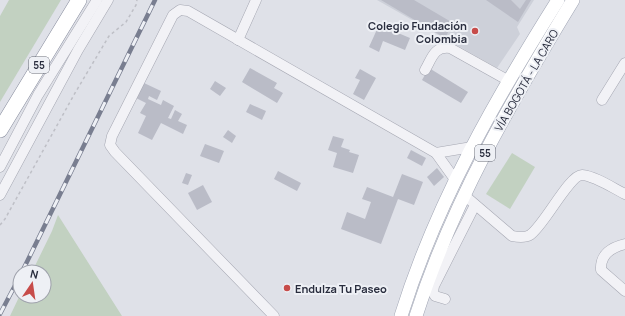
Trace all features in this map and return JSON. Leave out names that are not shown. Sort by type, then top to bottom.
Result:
[{"type":"highway","name":"55","points":[[0,130],[79,0]]},
{"type":"main road","name":"VÍA BOGOTÁ - LA CARO","points":[[402,316],[410,287],[422,256],[472,147],[528,48],[558,0]]},
{"type":"main road","name":"VÍA BOGOTÁ - LA CARO","points":[[416,316],[437,256],[486,150],[573,0]]},
{"type":"street","points":[[0,167],[38,95],[97,0]]},
{"type":"street","points":[[0,195],[78,50],[108,0]]},
{"type":"street","points":[[238,40],[256,0]]},
{"type":"street","points":[[274,316],[114,152],[110,145],[112,136],[173,15],[180,10],[188,11],[436,153],[456,181]]},
{"type":"street","points":[[425,70],[436,51],[442,47],[450,48],[510,81]]},
{"type":"street","points":[[602,100],[625,63]]},
{"type":"street","points":[[7,153],[40,120]]},
{"type":"street","points":[[436,153],[472,147]]},
{"type":"street","points":[[464,195],[512,236],[518,237],[529,236],[575,178],[581,175],[591,177],[625,194]]},
{"type":"street","points":[[445,299],[435,296],[433,292],[434,286],[475,205]]},
{"type":"street","points":[[625,244],[614,246],[606,253],[601,264],[601,270],[625,291]]},
{"type":"path","points":[[0,225],[6,219],[75,93],[109,36],[126,22],[136,5],[137,0]]},
{"type":"shaded area","name":"Colegio Fundación Colombia","points":[[377,0],[534,0],[517,27],[520,34],[497,68]]},
{"type":"green space","points":[[9,0],[61,0],[0,102],[0,16]]},
{"type":"green space","points":[[512,153],[535,167],[510,209],[486,194]]},
{"type":"green space","points":[[58,215],[122,316],[10,316],[16,304],[52,304],[52,264],[36,264]]},
{"type":"building","points":[[381,0],[414,0],[453,23],[445,38]]},
{"type":"building","points":[[486,0],[511,0],[520,9],[526,0],[531,0],[518,22]]},
{"type":"building","points":[[379,25],[410,38],[405,50],[383,41],[379,52],[369,47]]},
{"type":"building","points":[[250,68],[277,83],[274,88],[283,93],[277,103],[242,82]]},
{"type":"building","points":[[429,68],[468,92],[461,103],[422,80]]},
{"type":"building","points":[[360,69],[376,78],[364,100],[353,94],[360,80],[355,78]]},
{"type":"building","points":[[215,81],[226,88],[220,96],[210,89]]},
{"type":"building","points":[[144,83],[161,91],[157,100],[149,96],[148,99],[161,105],[163,100],[174,106],[168,118],[171,119],[175,110],[182,114],[178,121],[187,125],[183,134],[161,123],[152,140],[138,133],[146,116],[140,113],[146,103],[136,98]]},
{"type":"building","points":[[250,104],[266,111],[262,120],[246,112]]},
{"type":"building","points":[[228,130],[236,136],[232,143],[223,137]]},
{"type":"building","points":[[333,136],[344,139],[341,147],[350,150],[349,152],[359,155],[353,173],[333,167],[337,153],[328,150]]},
{"type":"building","points":[[205,144],[224,151],[219,163],[200,156]]},
{"type":"building","points":[[411,150],[426,158],[422,166],[407,158]]},
{"type":"building","points":[[437,168],[444,177],[434,186],[427,177]]},
{"type":"building","points":[[278,171],[301,183],[297,191],[274,179]]},
{"type":"building","points":[[186,173],[192,175],[188,185],[182,183]]},
{"type":"building","points":[[402,174],[423,182],[414,205],[398,199],[381,244],[341,229],[347,212],[365,219],[371,202],[362,199],[367,187],[393,197]]},
{"type":"building","points":[[203,185],[212,202],[197,210],[188,193]]},
{"type":"railway","points":[[26,264],[155,0]]},
{"type":"railway","points":[[0,314],[12,291]]},
{"type":"place","name":"Colegio Fundación Colombia","points":[[475,31]]},
{"type":"place","name":"Endulza Tu Paseo","points":[[287,288]]}]
